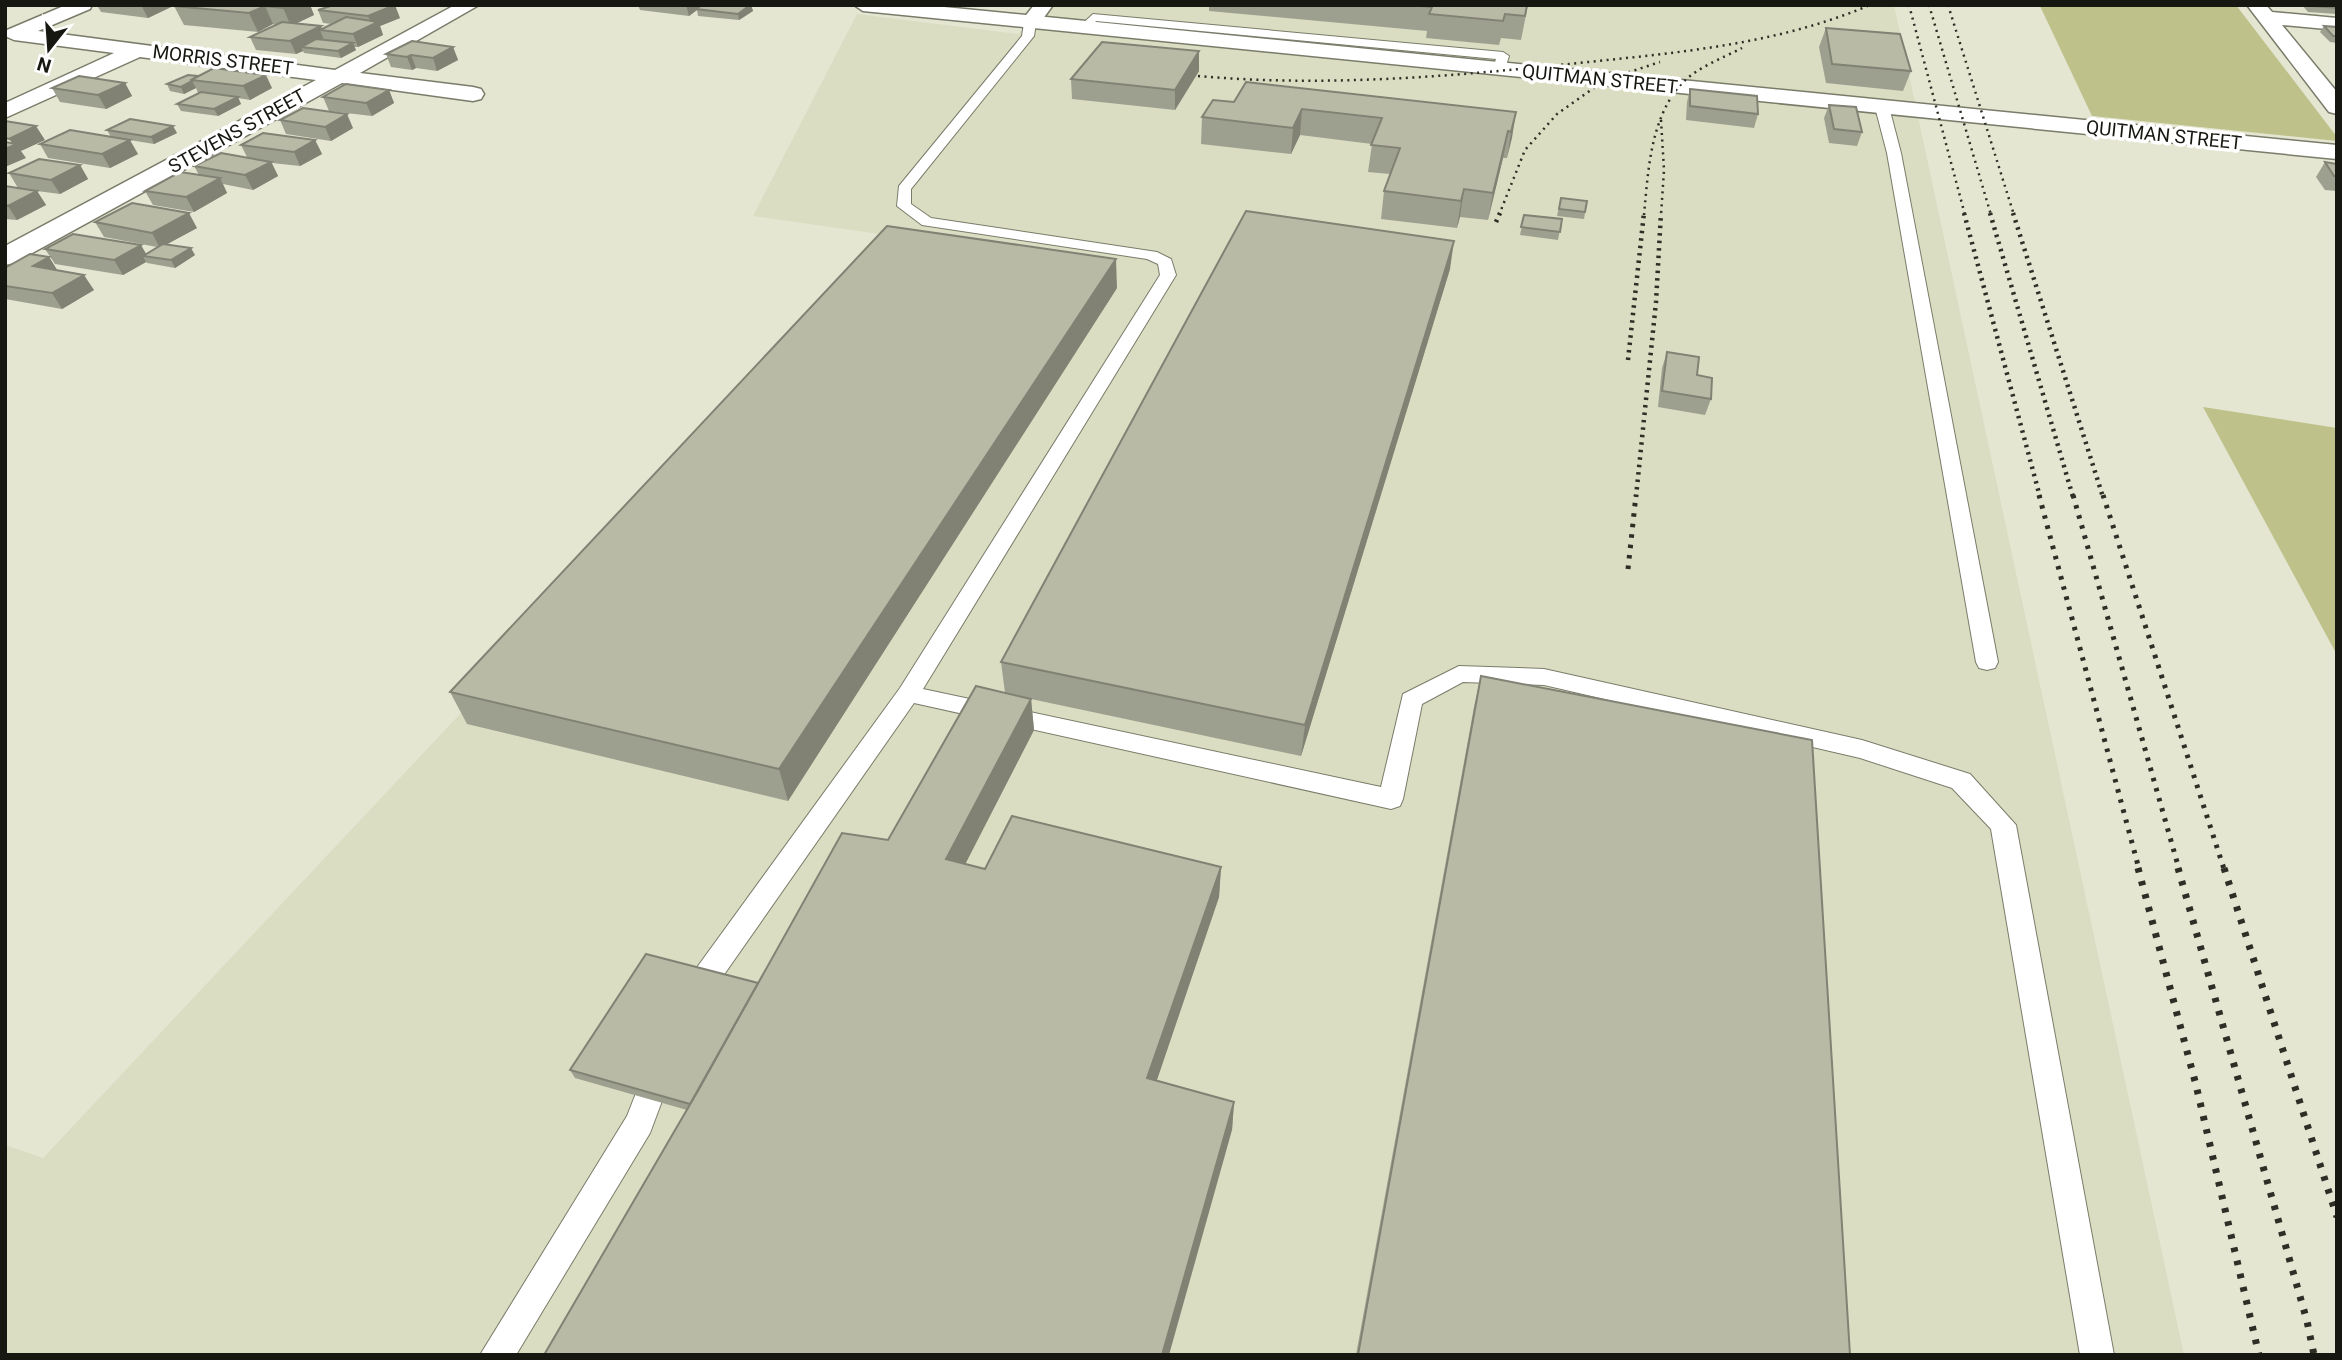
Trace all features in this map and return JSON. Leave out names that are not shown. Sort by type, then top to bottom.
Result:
[{"type":"street","points":[[10,36],[83,5]]},
{"type":"street","name":"STEVENS STREET","points":[[5,257],[470,5]]},
{"type":"street","name":"QUITMAN STREET","points":[[863,5],[1083,29],[1455,58],[1499,69],[2337,152]]},
{"type":"street","points":[[1030,23],[1044,5]]},
{"type":"street","points":[[2260,11],[2337,24]]},
{"type":"street","points":[[2260,11],[2337,107]]},
{"type":"street","name":"MORRIS STREET","points":[[10,36],[341,75],[473,94]]},
{"type":"street","points":[[5,111],[138,50]]},
{"type":"lane","points":[[679,1015],[908,694],[1168,275],[1165,262],[1151,255],[927,222],[904,206],[904,189],[1028,36],[1030,23]]},
{"type":"lane","points":[[1882,107],[1894,153],[1987,662]]},
{"type":"lane","points":[[908,694],[1391,799],[1411,700],[1459,674],[1544,677],[1862,749],[1961,781],[2003,825],[2097,1355]]},
{"type":"lane","points":[[497,1355],[639,1123],[666,1051]]},
{"type":"shaded area","points":[[1048,5],[1894,5],[2184,1355],[5,1355],[5,1145],[43,1158],[907,238],[753,216],[857,14],[1018,34]]},
{"type":"green space","points":[[2036,5],[2236,5],[2337,137],[2337,141],[2092,116],[2040,6]]},
{"type":"green space","points":[[2203,407],[2337,428],[2337,655]]},
{"type":"building","points":[[289,5],[283,8],[265,6],[249,13],[174,6]]},
{"type":"building","points":[[334,5],[395,5],[368,16],[318,10]]},
{"type":"building","points":[[702,5],[750,5],[738,14],[696,9]]},
{"type":"building","points":[[1410,5],[1527,5],[1525,16],[1505,14],[1503,21],[1429,14],[1432,7]]},
{"type":"building","points":[[2337,5],[2337,8],[2312,6]]},
{"type":"building","points":[[346,17],[378,22],[353,34],[320,30]]},
{"type":"building","points":[[282,22],[321,26],[290,41],[250,37]]},
{"type":"building","points":[[2324,26],[2337,27],[2337,36],[2333,36]]},
{"type":"building","points":[[1826,28],[1900,34],[1911,71],[1832,64]]},
{"type":"building","points":[[316,39],[353,43],[338,51],[301,47]]},
{"type":"building","points":[[412,41],[453,47],[433,58],[386,54]]},
{"type":"building","points":[[1102,42],[1199,51],[1175,90],[1071,79]]},
{"type":"building","points":[[214,68],[266,75],[243,86],[191,80]]},
{"type":"building","points":[[188,75],[198,76],[181,87],[167,84]]},
{"type":"building","points":[[79,76],[125,83],[98,95],[52,88]]},
{"type":"building","points":[[1246,82],[1516,112],[1511,132],[1508,131],[1493,193],[1464,189],[1461,201],[1384,191],[1400,148],[1371,145],[1382,118],[1302,109],[1293,128],[1202,117],[1213,100],[1234,102]]},
{"type":"building","points":[[346,84],[389,90],[366,103],[323,97]]},
{"type":"building","points":[[1690,89],[1757,96],[1758,114],[1690,106]]},
{"type":"building","points":[[201,92],[238,97],[214,109],[177,104]]},
{"type":"building","points":[[1829,105],[1856,107],[1862,132],[1834,129]]},
{"type":"building","points":[[303,108],[347,114],[325,127],[280,120]]},
{"type":"building","points":[[130,119],[173,126],[151,137],[107,130]]},
{"type":"building","points":[[5,121],[36,126],[9,139],[5,138]]},
{"type":"building","points":[[70,130],[130,140],[102,154],[40,144]]},
{"type":"building","points":[[263,133],[315,140],[294,152],[241,145]]},
{"type":"building","points":[[5,142],[17,144],[5,149]]},
{"type":"building","points":[[221,153],[271,162],[245,175],[194,166]]},
{"type":"building","points":[[39,159],[80,165],[51,180],[9,173]]},
{"type":"building","points":[[2325,162],[2337,164],[2337,176],[2334,176]]},
{"type":"building","points":[[180,172],[220,178],[186,197],[145,191]]},
{"type":"building","points":[[5,186],[37,191],[8,206],[5,205]]},
{"type":"building","points":[[1561,198],[1587,201],[1585,212],[1559,209]]},
{"type":"building","points":[[132,203],[189,213],[152,233],[95,222]]},
{"type":"building","points":[[1246,211],[1454,241],[1305,725],[1001,662]]},
{"type":"building","points":[[1524,215],[1562,219],[1560,232],[1521,227]]},
{"type":"building","points":[[887,226],[1116,259],[779,769],[450,692]]},
{"type":"building","points":[[73,234],[141,245],[114,260],[45,249]]},
{"type":"building","points":[[163,244],[191,248],[171,260],[143,256]]},
{"type":"building","points":[[30,254],[49,257],[33,266],[84,275],[52,293],[5,286],[5,268]]},
{"type":"building","points":[[1667,352],[1699,357],[1697,375],[1712,378],[1711,399],[1662,391]]},
{"type":"building","points":[[1481,676],[1812,740],[1850,1355],[1358,1355]]},
{"type":"building","points":[[976,686],[1031,699],[946,859],[985,869],[1012,816],[1221,867],[1147,1078],[1234,1102],[1162,1355],[544,1355],[699,1089],[842,833],[888,840]]},
{"type":"building","points":[[646,954],[758,983],[690,1104],[570,1070]]},
{"type":"railway","points":[[1198,76],[1291,81],[1384,79],[1608,60],[1759,39],[1833,19],[1870,5]]},
{"type":"railway","points":[[1909,5],[1965,215]]},
{"type":"railway","points":[[1929,5],[1991,215]]},
{"type":"railway","points":[[1948,5],[2014,215]]},
{"type":"railway","points":[[1644,215],[1652,149],[1668,103],[1677,89],[1691,76],[1742,48]]},
{"type":"railway","points":[[1499,215],[1525,150],[1557,114],[1605,80],[1660,62]]},
{"type":"railway","points":[[1661,120],[1664,170],[1661,215]]},
{"type":"railway","points":[[1496,222],[1500,213]]},
{"type":"railway","points":[[1628,360],[1644,213]]},
{"type":"railway","points":[[1636,497],[1656,302],[1661,213]]},
{"type":"railway","points":[[1964,213],[2040,497]]},
{"type":"railway","points":[[1990,213],[2073,497]]},
{"type":"railway","points":[[2013,213],[2103,497]]},
{"type":"railway","points":[[1628,569],[1636,495]]},
{"type":"railway","points":[[2039,495],[2139,869]]},
{"type":"railway","points":[[2073,495],[2179,869]]},
{"type":"railway","points":[[2103,495],[2224,869]]},
{"type":"railway","points":[[2138,868],[2196,1085],[2259,1355]]},
{"type":"railway","points":[[2178,868],[2307,1321],[2314,1355]]},
{"type":"railway","points":[[2224,868],[2337,1217]]}]
